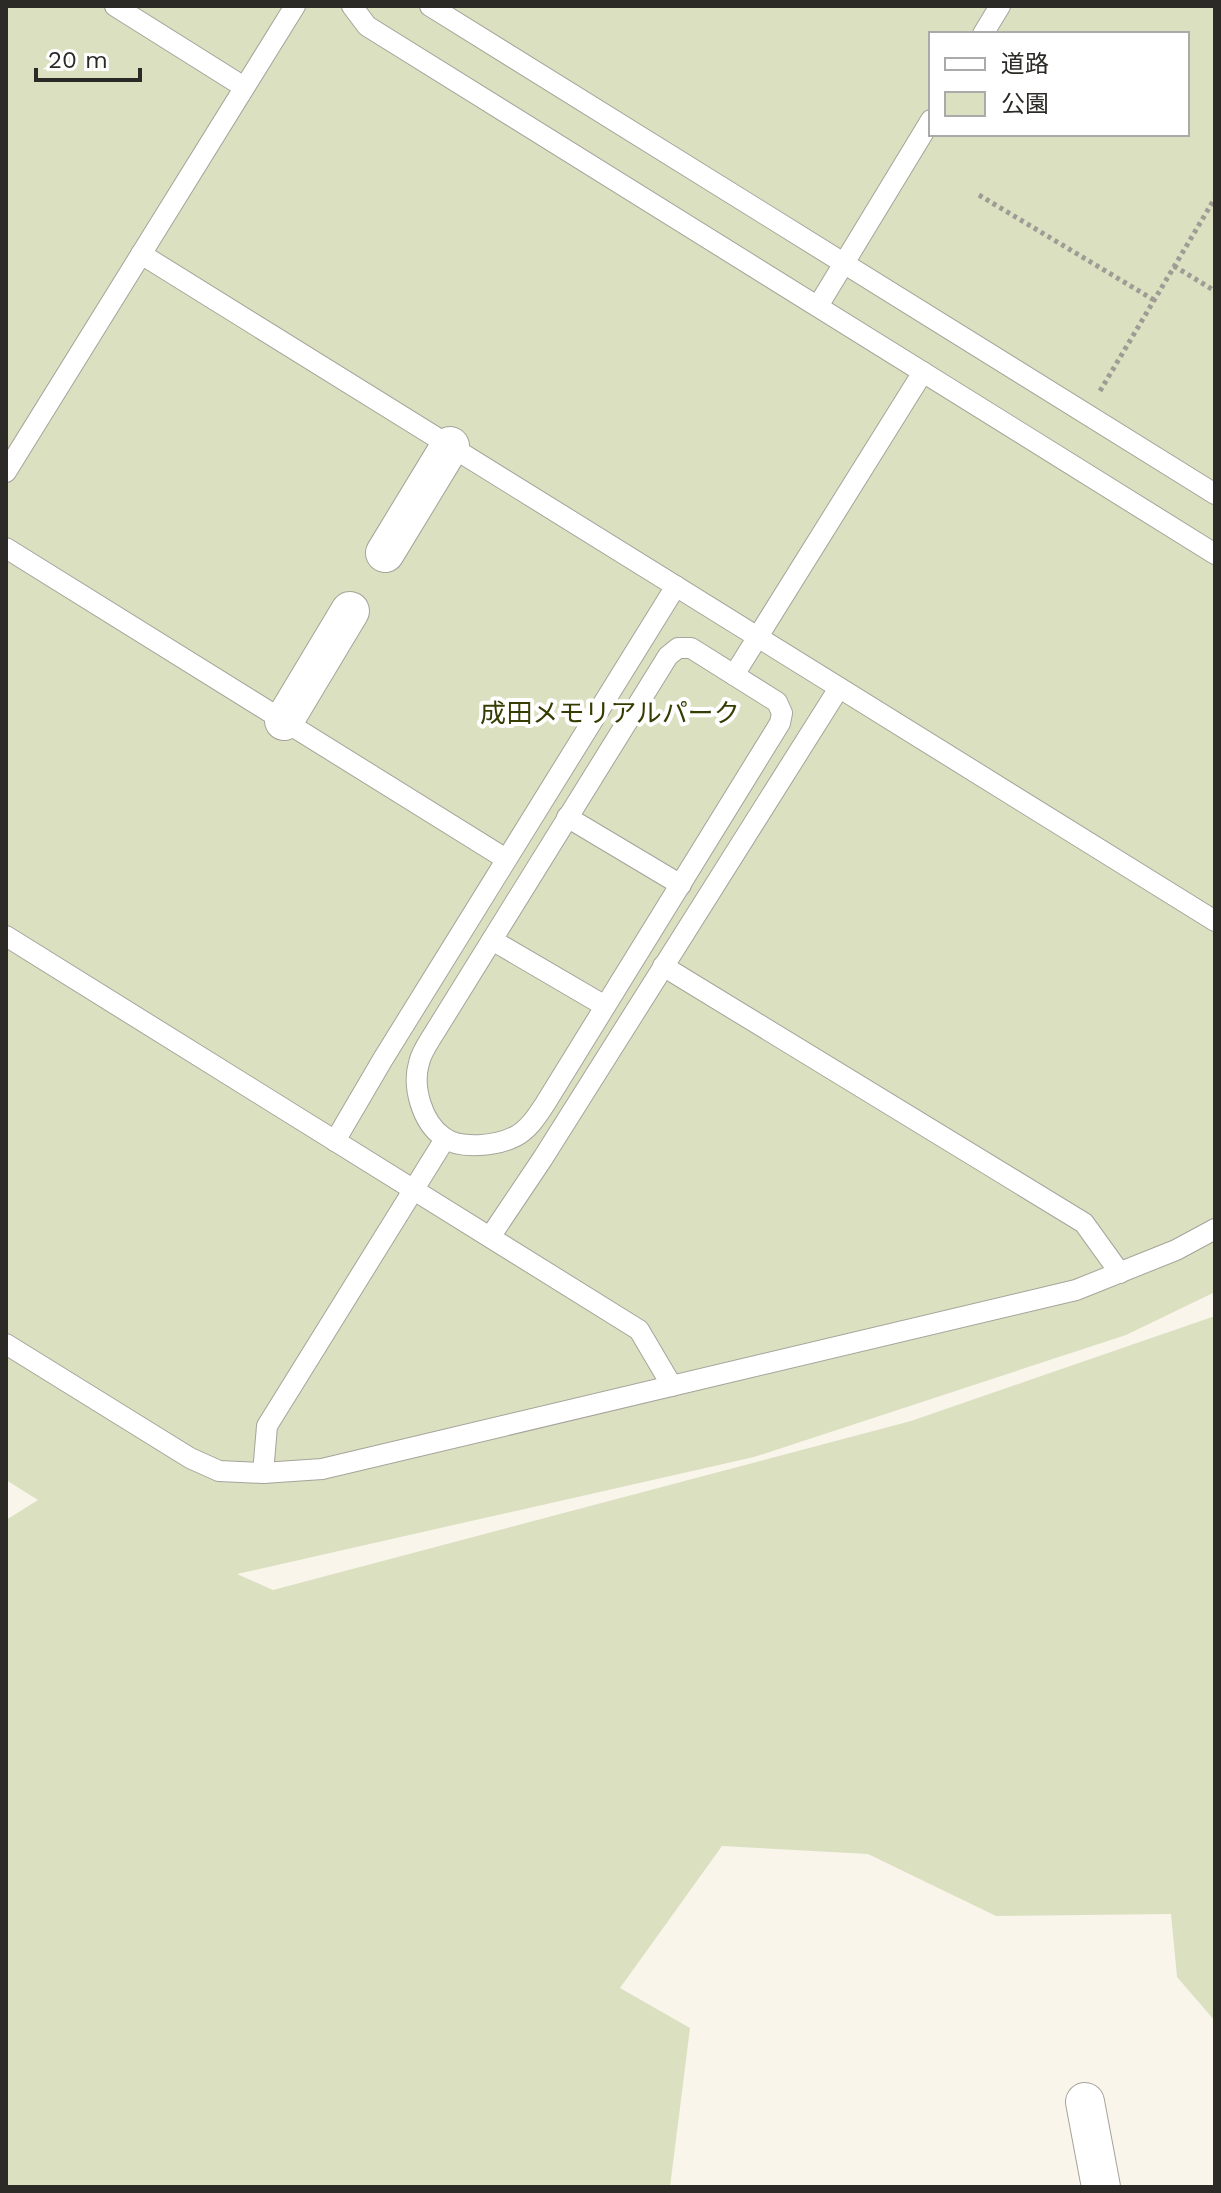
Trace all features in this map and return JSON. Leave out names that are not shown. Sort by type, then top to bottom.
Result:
[{"type":"street","points":[[385,553],[450,446]]},
{"type":"street","points":[[284,721],[350,611]]},
{"type":"street","points":[[1085,2102],[1101,2187]]},
{"type":"lane","points":[[115,6],[244,87]]},
{"type":"lane","points":[[6,472],[295,6]]},
{"type":"lane","points":[[352,6],[367,26],[1215,554]]},
{"type":"lane","points":[[430,6],[1215,494]]},
{"type":"lane","points":[[984,32],[1000,6]]},
{"type":"lane","points":[[818,306],[929,123]]},
{"type":"lane","points":[[141,254],[1215,921]]},
{"type":"lane","points":[[734,675],[923,372]]},
{"type":"lane","points":[[6,548],[506,859]]},
{"type":"lane","points":[[335,1141],[676,586]]},
{"type":"lane","points":[[678,648],[691,648],[777,702],[782,713],[774,733],[528,1127],[515,1137],[497,1143],[476,1145],[445,1139],[433,1128],[418,1096],[419,1062],[567,817],[668,656],[678,648]]},
{"type":"lane","points":[[490,1237],[839,688]]},
{"type":"lane","points":[[567,817],[681,885]]},
{"type":"lane","points":[[6,936],[639,1330],[672,1386]]},
{"type":"lane","points":[[492,940],[605,1006]]},
{"type":"lane","points":[[663,966],[1084,1223],[1120,1273]]},
{"type":"lane","points":[[263,1473],[267,1426],[445,1139]]},
{"type":"lane","points":[[6,1344],[190,1458],[219,1471],[263,1473],[322,1469],[1076,1290],[1176,1250],[1215,1229]]},
{"type":"path","points":[[979,195],[1154,300]]},
{"type":"path","points":[[1096,399],[1215,198]]},
{"type":"path","points":[[1174,266],[1215,291]]},
{"type":"green space","name":"成田メモリアルパーク","points":[[6,6],[1215,6],[1215,1292],[1126,1335],[754,1457],[237,1574],[273,1590],[911,1421],[1215,1316],[1215,2021],[1177,1977],[1171,1914],[996,1916],[868,1854],[722,1846],[620,1988],[690,2028],[670,2187],[6,2187],[6,1520],[38,1500],[6,1480]]}]
